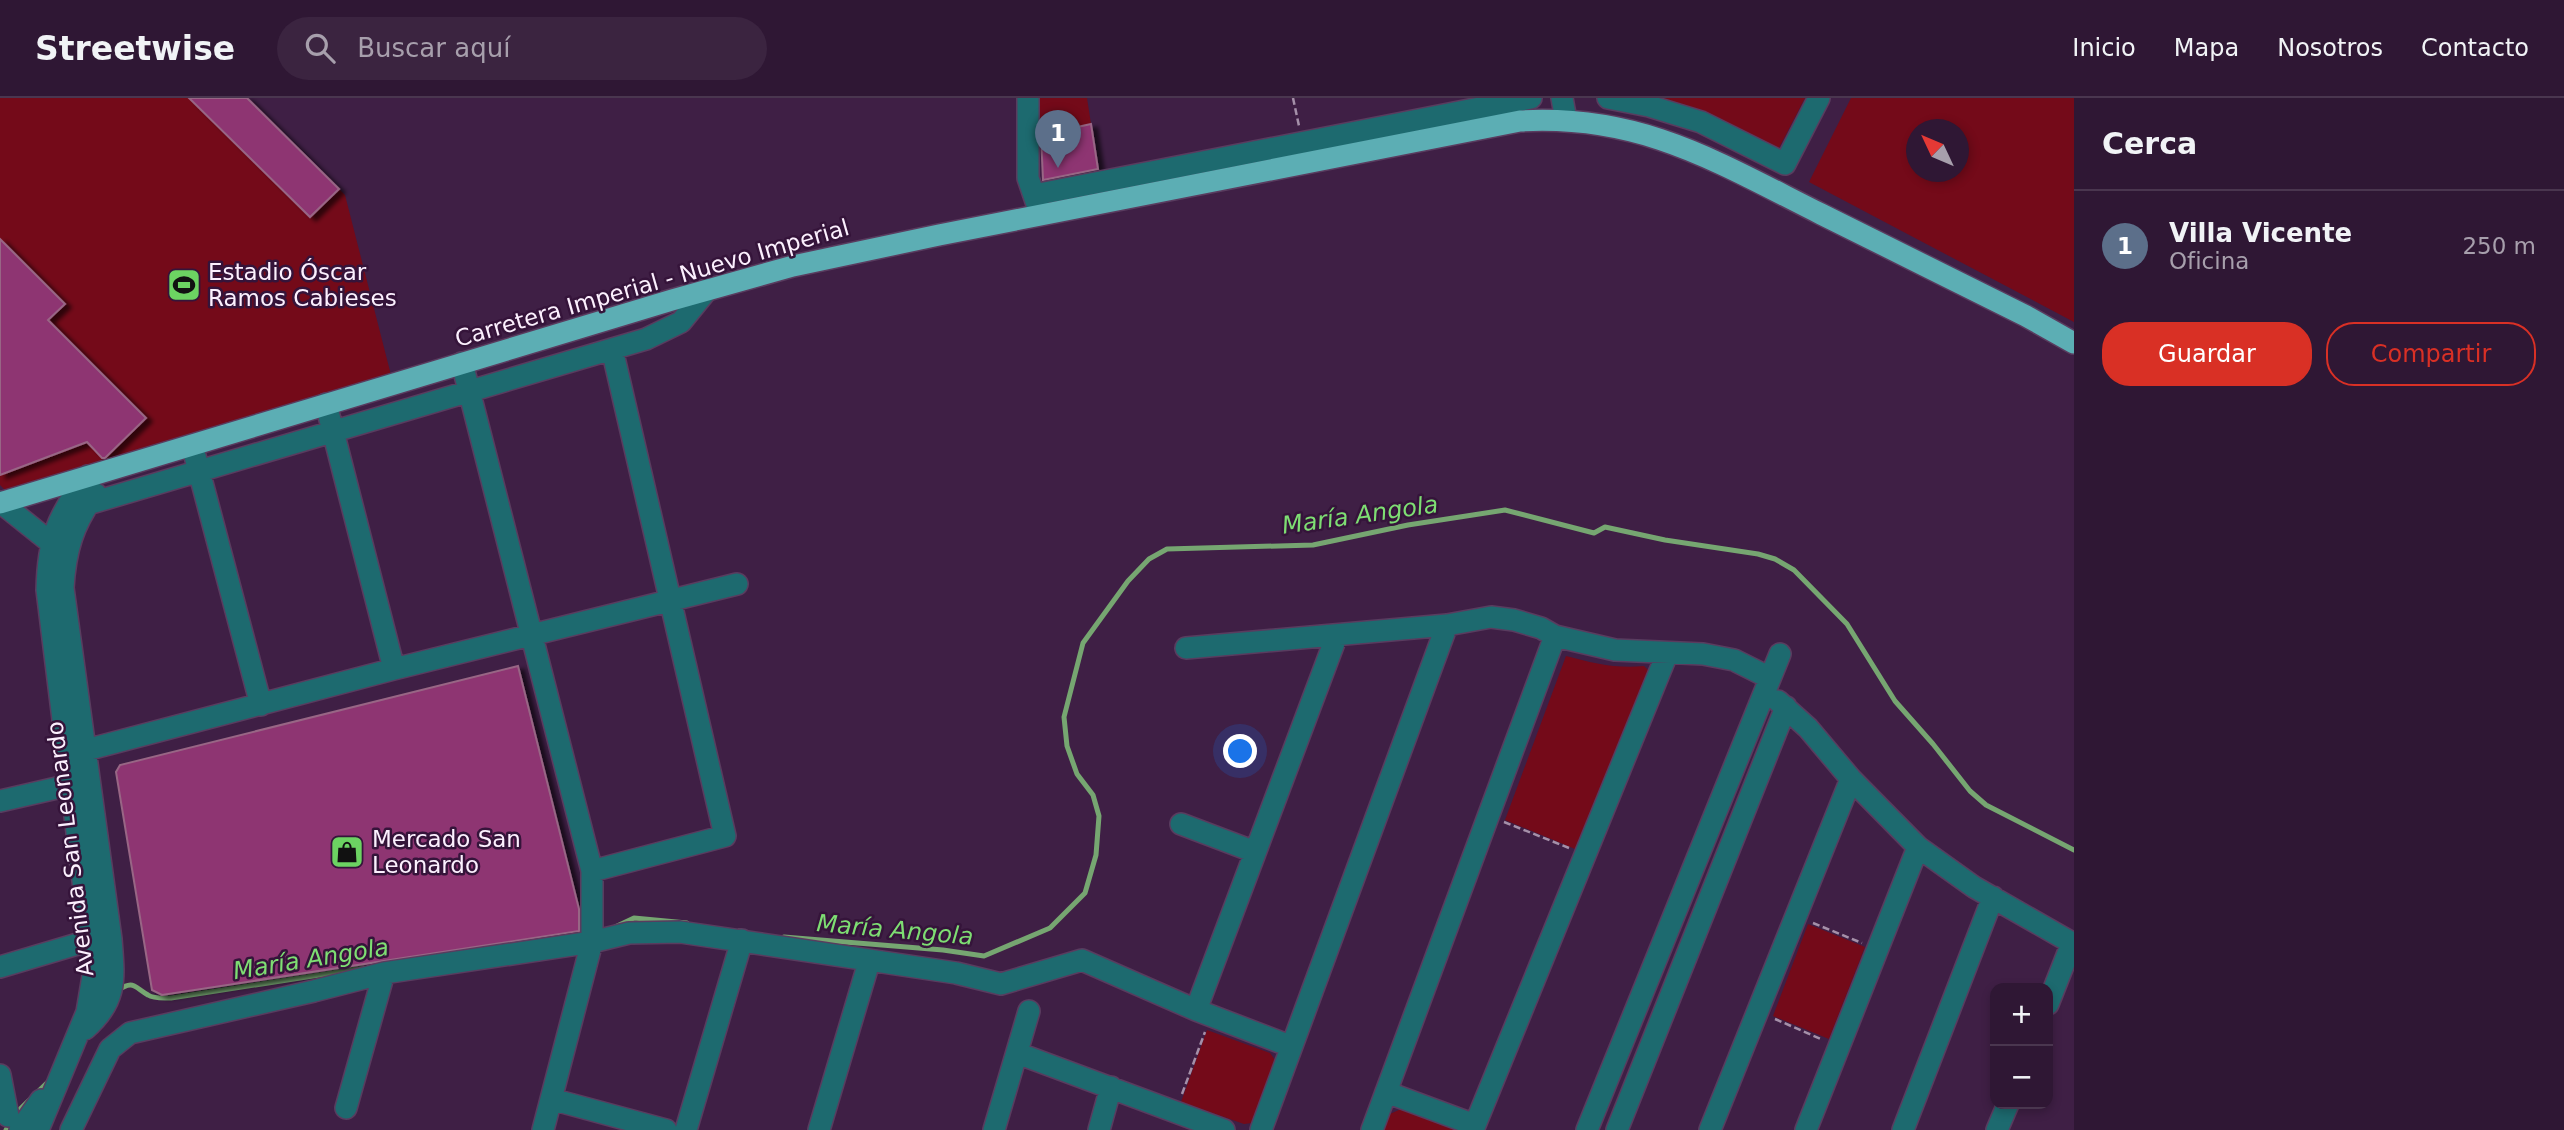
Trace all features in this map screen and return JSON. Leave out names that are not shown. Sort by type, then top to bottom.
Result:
[{"type":"highway","name":"Carretera Imperial - Nuevo Imperial","points":[[0,503],[707,290],[849,253],[1520,121],[1566,120],[1630,130],[1693,150],[2014,310],[2074,343]]},
{"type":"street","points":[[1028,98],[1028,178],[1041,215]]},
{"type":"street","points":[[1034,195],[1531,98]]},
{"type":"street","points":[[1562,98],[1566,120]]},
{"type":"street","points":[[1608,98],[1649,106],[1701,122],[1785,164],[1819,98]]},
{"type":"street","points":[[88,504],[646,339],[681,322],[707,290]]},
{"type":"street","points":[[592,871],[725,836],[612,349]]},
{"type":"street","points":[[462,363],[534,635],[592,871],[592,936],[543,1130]]},
{"type":"street","points":[[326,404],[394,669]]},
{"type":"street","points":[[192,444],[261,705]]},
{"type":"street","name":"Avenida San Leonardo","points":[[76,752],[64,588],[69,543],[88,504],[124,465]]},
{"type":"street","name":"Avenida San Leonardo","points":[[61,1071],[76,1036],[90,1024],[110,996],[115,980],[101,939],[76,752],[47,590],[50,542],[60,518],[88,476]]},
{"type":"street","points":[[0,503],[50,542]]},
{"type":"street","points":[[76,752],[394,669],[737,584]]},
{"type":"street","points":[[1186,648],[1447,625],[1491,617],[1541,628],[1555,636],[1615,650],[1703,654],[1734,660],[1767,684],[1786,708],[1808,727],[1851,779],[1918,847],[1993,897],[2073,944],[2053,992]]},
{"type":"street","points":[[1261,1130],[1447,625]]},
{"type":"street","points":[[1204,1013],[1255,852],[1337,635]]},
{"type":"street","points":[[1372,1130],[1555,636]]},
{"type":"street","points":[[1387,1092],[1474,1127],[1667,654]]},
{"type":"street","points":[[1587,1130],[1780,654]]},
{"type":"street","points":[[1618,1130],[1786,708]]},
{"type":"street","points":[[1710,1130],[1851,779]]},
{"type":"street","points":[[0,801],[80,783]]},
{"type":"street","points":[[1181,824],[1255,852]]},
{"type":"street","points":[[1806,1130],[1918,847]]},
{"type":"street","points":[[1903,1130],[1993,897]]},
{"type":"street","points":[[71,1130],[110,1049],[130,1033],[384,973],[592,936],[629,933],[680,932],[742,940],[956,974],[1001,984],[1082,960],[1204,1013],[1290,1046]]},
{"type":"street","points":[[0,967],[101,939]]},
{"type":"street","points":[[686,1130],[742,940]]},
{"type":"street","points":[[819,1130],[869,962]]},
{"type":"street","points":[[346,1108],[384,973]]},
{"type":"street","points":[[994,1130],[1029,1011]]},
{"type":"street","points":[[1017,1054],[1176,1110],[1224,1130]]},
{"type":"street","points":[[14,1123],[61,1071]]},
{"type":"street","points":[[38,1130],[61,1071]]},
{"type":"street","points":[[0,1075],[14,1123]]},
{"type":"street","points":[[1099,1130],[1111,1087]]},
{"type":"street","points":[[551,1099],[666,1130]]},
{"type":"street","points":[[1997,1130],[2006,1109]]},
{"type":"path","points":[[1293,98],[1303,143]]},
{"type":"path","points":[[1489,816],[1585,855]]},
{"type":"path","points":[[1796,917],[1878,950]]},
{"type":"path","points":[[1757,1012],[1839,1046]]},
{"type":"path","points":[[1176,1110],[1204,1013]]},
{"type":"shaded area","name":"Estadio Óscar Ramos Cabieses","points":[[0,98],[247,98],[345,195],[391,375],[7,492],[0,485]]},
{"type":"shaded area","points":[[1038,98],[1087,98],[1091,124],[1037,135]]},
{"type":"shaded area","points":[[1660,98],[1805,98],[1778,150],[1719,121]]},
{"type":"shaded area","points":[[1851,98],[2074,98],[2074,322],[1809,182]]},
{"type":"shaded area","points":[[1566,656],[1614,666],[1644,666],[1648,670],[1575,849],[1505,820]]},
{"type":"shaded area","points":[[1808,924],[1865,947],[1829,1039],[1773,1016]]},
{"type":"shaded area","points":[[1207,1030],[1270,1053],[1275,1060],[1252,1123],[1244,1124],[1181,1102]]},
{"type":"shaded area","points":[[1401,1109],[1454,1130],[1384,1130],[1390,1114]]},
{"type":"building","points":[[189,98],[247,98],[339,189],[310,217]]},
{"type":"building","points":[[1091,124],[1098,169],[1043,180],[1041,135]]},
{"type":"building","points":[[0,239],[65,304],[48,320],[146,418],[105,458],[87,442],[0,475]]},
{"type":"building","name":"Mercado San Leonardo","points":[[518,666],[579,909],[579,931],[162,995],[152,990],[116,772],[120,765]]},
{"type":"waterway","name":"María Angola","points":[[784,937],[984,956],[1050,928],[1085,893],[1096,855],[1099,816],[1093,795],[1077,774],[1067,746],[1064,717],[1083,643],[1128,581],[1149,559],[1167,549],[1313,545],[1408,525],[1505,510],[1594,533],[1605,527],[1665,540],[1758,554],[1775,559],[1794,570],[1847,624],[1895,701],[1970,791],[1986,805],[2074,850]]},
{"type":"waterway","name":"María Angola","points":[[615,927],[634,918],[687,923]]},
{"type":"waterway","name":"María Angola","points":[[116,991],[130,985],[153,997],[171,998],[364,968]]},
{"type":"waterway","name":"María Angola","points":[[6,1130],[16,1113],[50,1080]]},
{"type":"place","name":"Villa Vicente","points":[[1058,168]]},
{"type":"place","name":"Estadio Óscar Ramos Cabieses","points":[[184,285]]},
{"type":"place","name":"Mercado San Leonardo","points":[[347,852]]}]
